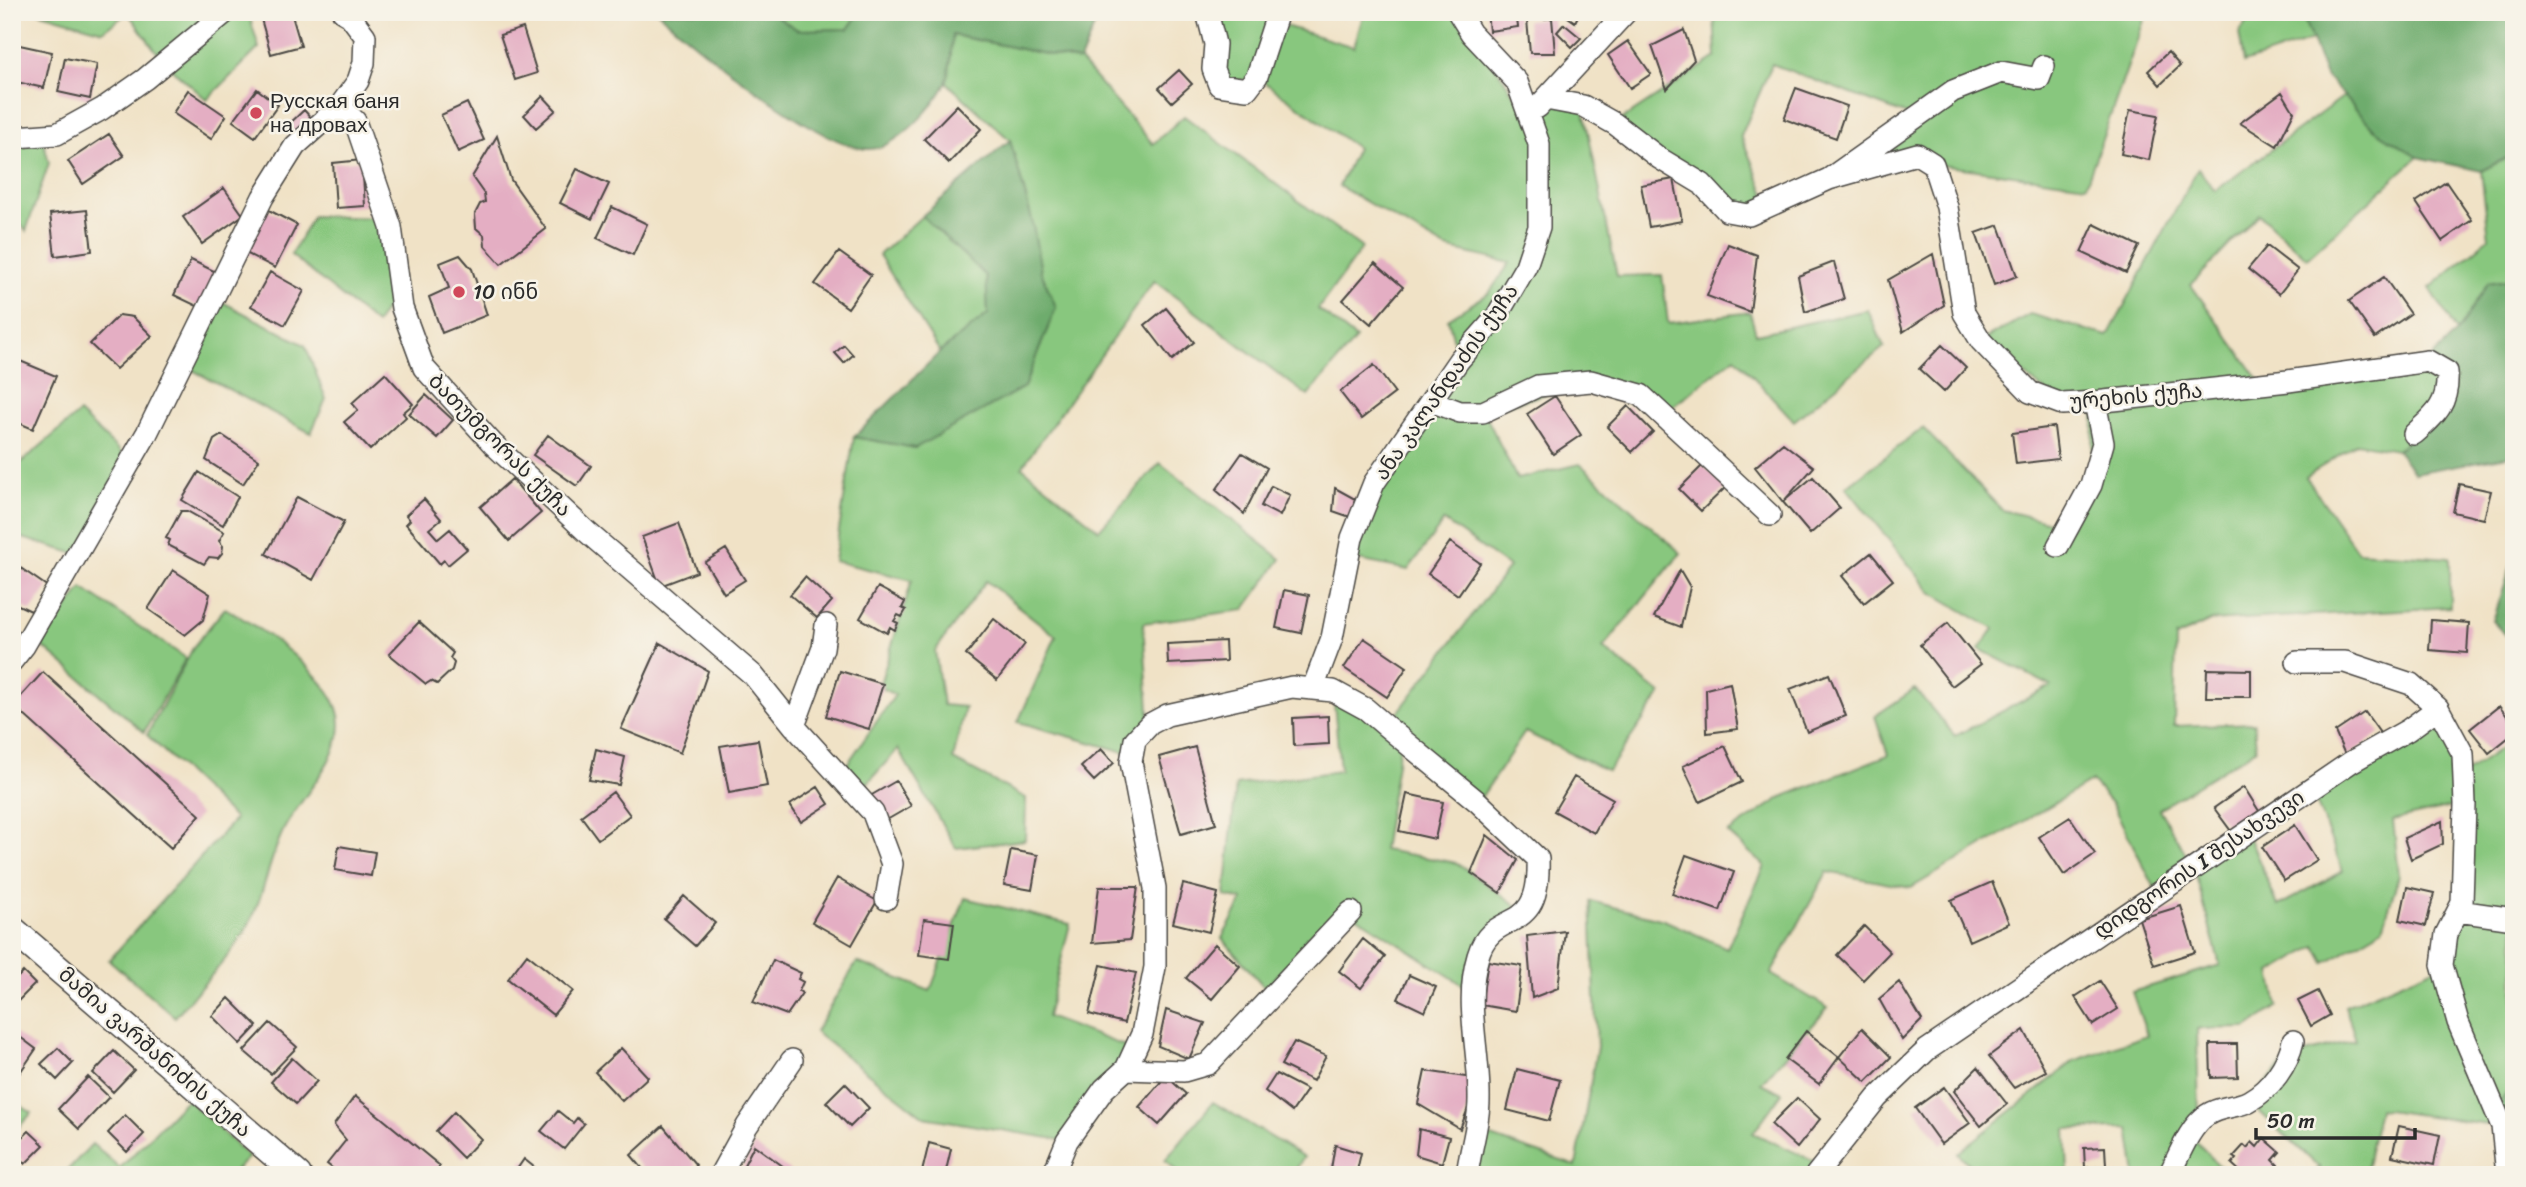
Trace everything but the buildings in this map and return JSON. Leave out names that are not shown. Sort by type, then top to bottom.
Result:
[{"type":"street","points":[[12,134],[16,137],[57,134],[145,79],[226,12]]},
{"type":"street","points":[[12,661],[24,646],[147,433],[262,197],[295,146],[340,106],[358,81],[364,63],[365,36],[350,16],[343,12]]},
{"type":"street","points":[[1207,12],[1215,44],[1213,69],[1219,85],[1247,89],[1257,76],[1278,12]]},
{"type":"street","name":"ანა კალანდაძის ქუჩა","points":[[1313,688],[1332,638],[1352,538],[1374,483],[1459,360],[1495,319],[1527,267],[1539,227],[1539,144],[1517,82],[1471,33],[1458,12]]},
{"type":"street","points":[[1529,117],[1626,12]]},
{"type":"street","name":"ურეხის ქუჩა","points":[[1829,179],[1953,91],[2001,72],[2039,79],[2044,66]]},
{"type":"street","name":"ურეხის ქუჩა","points":[[1546,99],[1583,106],[1615,124],[1659,158],[1702,184],[1727,211],[1749,215],[1829,179],[1917,154],[1933,164],[1947,207],[1964,313],[1981,341],[2030,392],[2062,404],[2095,402],[2288,381],[2428,361],[2447,372],[2448,393],[2433,416],[2414,434]]},
{"type":"street","name":"ბათუმგორას ქუჩა","points":[[340,106],[355,121],[391,227],[402,309],[424,368],[493,444],[587,532],[753,675],[794,726],[873,813],[892,864],[886,899]]},
{"type":"street","points":[[1431,401],[1460,412],[1483,412],[1538,386],[1591,382],[1641,395],[1770,515]]},
{"type":"street","points":[[2058,546],[2091,485],[2100,453],[2102,443],[2095,402]]},
{"type":"street","points":[[794,726],[823,648],[826,625]]},
{"type":"street","points":[[2297,662],[2345,662],[2411,684],[2438,708],[2463,754],[2465,804],[2462,903],[2446,934],[2442,965],[2458,1022],[2502,1126],[2507,1175]]},
{"type":"street","points":[[1053,1175],[1067,1141],[1104,1089],[1126,1069],[1142,1034],[1155,967],[1155,888],[1131,762],[1135,740],[1150,724],[1167,715],[1292,687],[1333,691],[1366,709],[1478,802],[1538,859],[1539,888],[1527,913],[1496,929],[1479,952],[1471,990],[1479,1103],[1467,1175]]},
{"type":"street","name":"დიდგორის I შესახვევი","points":[[1816,1175],[1877,1098],[1927,1050],[2351,762],[2408,730],[2438,708]]},
{"type":"street","points":[[2458,911],[2514,919]]},
{"type":"street","points":[[1126,1069],[1184,1071],[1208,1064],[1351,912]]},
{"type":"street","name":"მამია ვარშანიძის ქუჩა","points":[[12,929],[298,1175]]},
{"type":"street","points":[[2169,1175],[2199,1122],[2220,1109],[2248,1101],[2265,1088],[2290,1056],[2293,1041]]},
{"type":"street","points":[[720,1175],[747,1126],[792,1060]]},
{"type":"green space","points":[[38,12],[248,12],[259,48],[207,100],[164,62],[128,13],[103,31]]},
{"type":"green space","points":[[658,12],[770,12],[798,30],[848,29],[860,12],[1100,12],[1080,61],[953,35],[948,77],[941,93],[924,115],[901,135],[878,148],[867,149],[846,144],[790,114],[728,70]]},
{"type":"green space","points":[[770,12],[860,12],[848,29],[798,30]]},
{"type":"green space","points":[[1207,12],[1278,12],[1275,23],[1354,47],[1364,12],[1458,12],[1529,116],[1546,99],[1583,106],[1617,276],[1662,275],[1668,323],[1750,312],[1756,334],[1868,310],[1884,347],[1794,421],[1735,357],[1662,415],[1591,381],[1484,412],[1517,479],[1580,464],[1681,553],[1603,648],[1661,694],[1608,771],[1525,732],[1478,802],[1401,739],[1383,850],[1457,863],[1527,913],[1495,929],[1471,990],[1351,913],[1272,996],[1222,938],[1243,900],[1225,896],[1236,785],[1340,771],[1333,691],[1387,727],[1509,567],[1444,521],[1408,570],[1348,558],[1352,538],[1459,360],[1448,319],[1489,293],[1510,263],[1446,248],[1339,186],[1357,148],[1257,77],[1219,85]]},
{"type":"green space","points":[[1714,12],[1838,12],[1841,17],[1868,12],[2147,12],[2086,185],[1933,164],[1917,154],[1829,179],[1915,118],[1772,64],[1741,136],[1770,206],[1749,215],[1615,124],[1716,57]]},
{"type":"green space","points":[[2254,12],[2301,12],[2312,40],[2244,63],[2239,33]]},
{"type":"green space","points":[[2301,12],[2514,12],[2514,29],[2509,37],[2514,42],[2514,154],[2481,171],[2418,157],[2374,129],[2326,76]]},
{"type":"green space","points":[[952,35],[1080,61],[1153,144],[1184,116],[1362,248],[1318,309],[1356,339],[1308,396],[1154,281],[1022,467],[1099,530],[1160,463],[1281,559],[1244,610],[1143,623],[1150,724],[1132,754],[1018,722],[1056,636],[986,581],[935,651],[943,705],[965,707],[953,760],[1026,798],[1025,840],[956,848],[898,749],[856,796],[839,776],[895,695],[879,687],[912,580],[834,561],[854,437],[915,448],[1024,387],[1056,308],[1041,272],[1032,220],[1010,140],[946,82]]},
{"type":"green space","points":[[2344,96],[2374,129],[2418,157],[2307,258],[2259,214],[2191,285],[2262,384],[2376,368],[2447,372],[2433,417],[2397,450],[2357,443],[2306,477],[2358,552],[2450,558],[2450,607],[2210,621],[2176,637],[2174,726],[2254,723],[2256,749],[2159,809],[2194,867],[2247,832],[2278,906],[2343,871],[2311,789],[2438,708],[2464,774],[2514,739],[2514,1086],[2494,1108],[2502,1126],[2379,1109],[2365,1175],[2310,1175],[2320,1168],[2248,1101],[2290,1057],[2356,1040],[2345,1006],[2442,965],[2462,903],[2465,804],[2393,820],[2399,875],[2383,928],[2325,963],[2316,946],[2271,973],[2278,1006],[2247,1028],[2197,1029],[2199,1123],[2191,1136],[2228,1175],[2136,1175],[2129,1128],[2066,1129],[2068,1175],[1980,1175],[1958,1153],[2074,1061],[2147,1035],[2132,992],[2220,965],[2194,868],[2157,892],[2112,804],[2092,781],[1911,888],[1827,872],[1771,974],[1828,1008],[1761,1083],[1782,1093],[1753,1133],[1823,1165],[1816,1175],[1467,1175],[1474,1131],[1576,1166],[1597,1047],[1591,901],[1664,920],[1727,948],[1765,866],[1728,833],[1782,797],[1888,755],[1875,716],[1915,689],[1955,736],[2051,686],[1979,649],[1994,629],[1931,592],[1846,487],[1923,428],[2002,510],[2070,527],[2091,485],[2095,402],[2062,404],[1981,341],[2030,314],[2108,336],[2198,168],[2215,191]]},
{"type":"green space","points":[[12,134],[42,135],[49,163],[26,231],[12,214]]},
{"type":"green space","points":[[1010,140],[1032,220],[1041,272],[1056,307],[1024,387],[915,448],[854,437],[940,352],[988,314],[986,276],[922,216]]},
{"type":"green space","points":[[2514,154],[2514,279],[2488,283],[2457,332],[2430,288],[2489,238],[2481,171]]},
{"type":"green space","points":[[313,216],[384,218],[398,290],[376,324],[291,255]]},
{"type":"green space","points":[[922,216],[987,276],[988,314],[940,352],[879,255]]},
{"type":"green space","points":[[2514,279],[2514,455],[2414,473],[2397,450],[2433,417],[2448,393],[2428,361],[2457,332],[2488,283]]},
{"type":"green space","points":[[213,297],[305,345],[326,399],[311,433],[181,364]]},
{"type":"green space","points":[[79,413],[130,461],[80,555],[12,535],[12,466],[15,468]]},
{"type":"green space","points":[[2514,556],[2514,644],[2493,621]]},
{"type":"green space","points":[[82,588],[186,658],[144,732],[41,645]]},
{"type":"green space","points":[[225,608],[277,642],[313,673],[337,708],[340,725],[334,751],[279,839],[259,902],[248,926],[223,961],[175,1017],[109,960],[235,819],[147,735],[194,646]]},
{"type":"green space","points":[[965,898],[1070,924],[1047,1017],[1135,1050],[1067,1141],[924,1117],[815,1032],[857,962],[930,991]]},
{"type":"green space","points":[[2514,1086],[2514,1123],[2502,1126],[2494,1108]]},
{"type":"green space","points":[[187,1099],[249,1157],[231,1175],[63,1175],[92,1144],[120,1168]]},
{"type":"green space","points":[[12,1100],[32,1113],[12,1134]]},
{"type":"green space","points":[[1213,1102],[1304,1157],[1292,1175],[1181,1175],[1165,1160]]},
{"type":"place","name":"Русская баня на дровах","points":[[256,113]]},
{"type":"place","name":"10 ინნ","points":[[459,292]]}]
